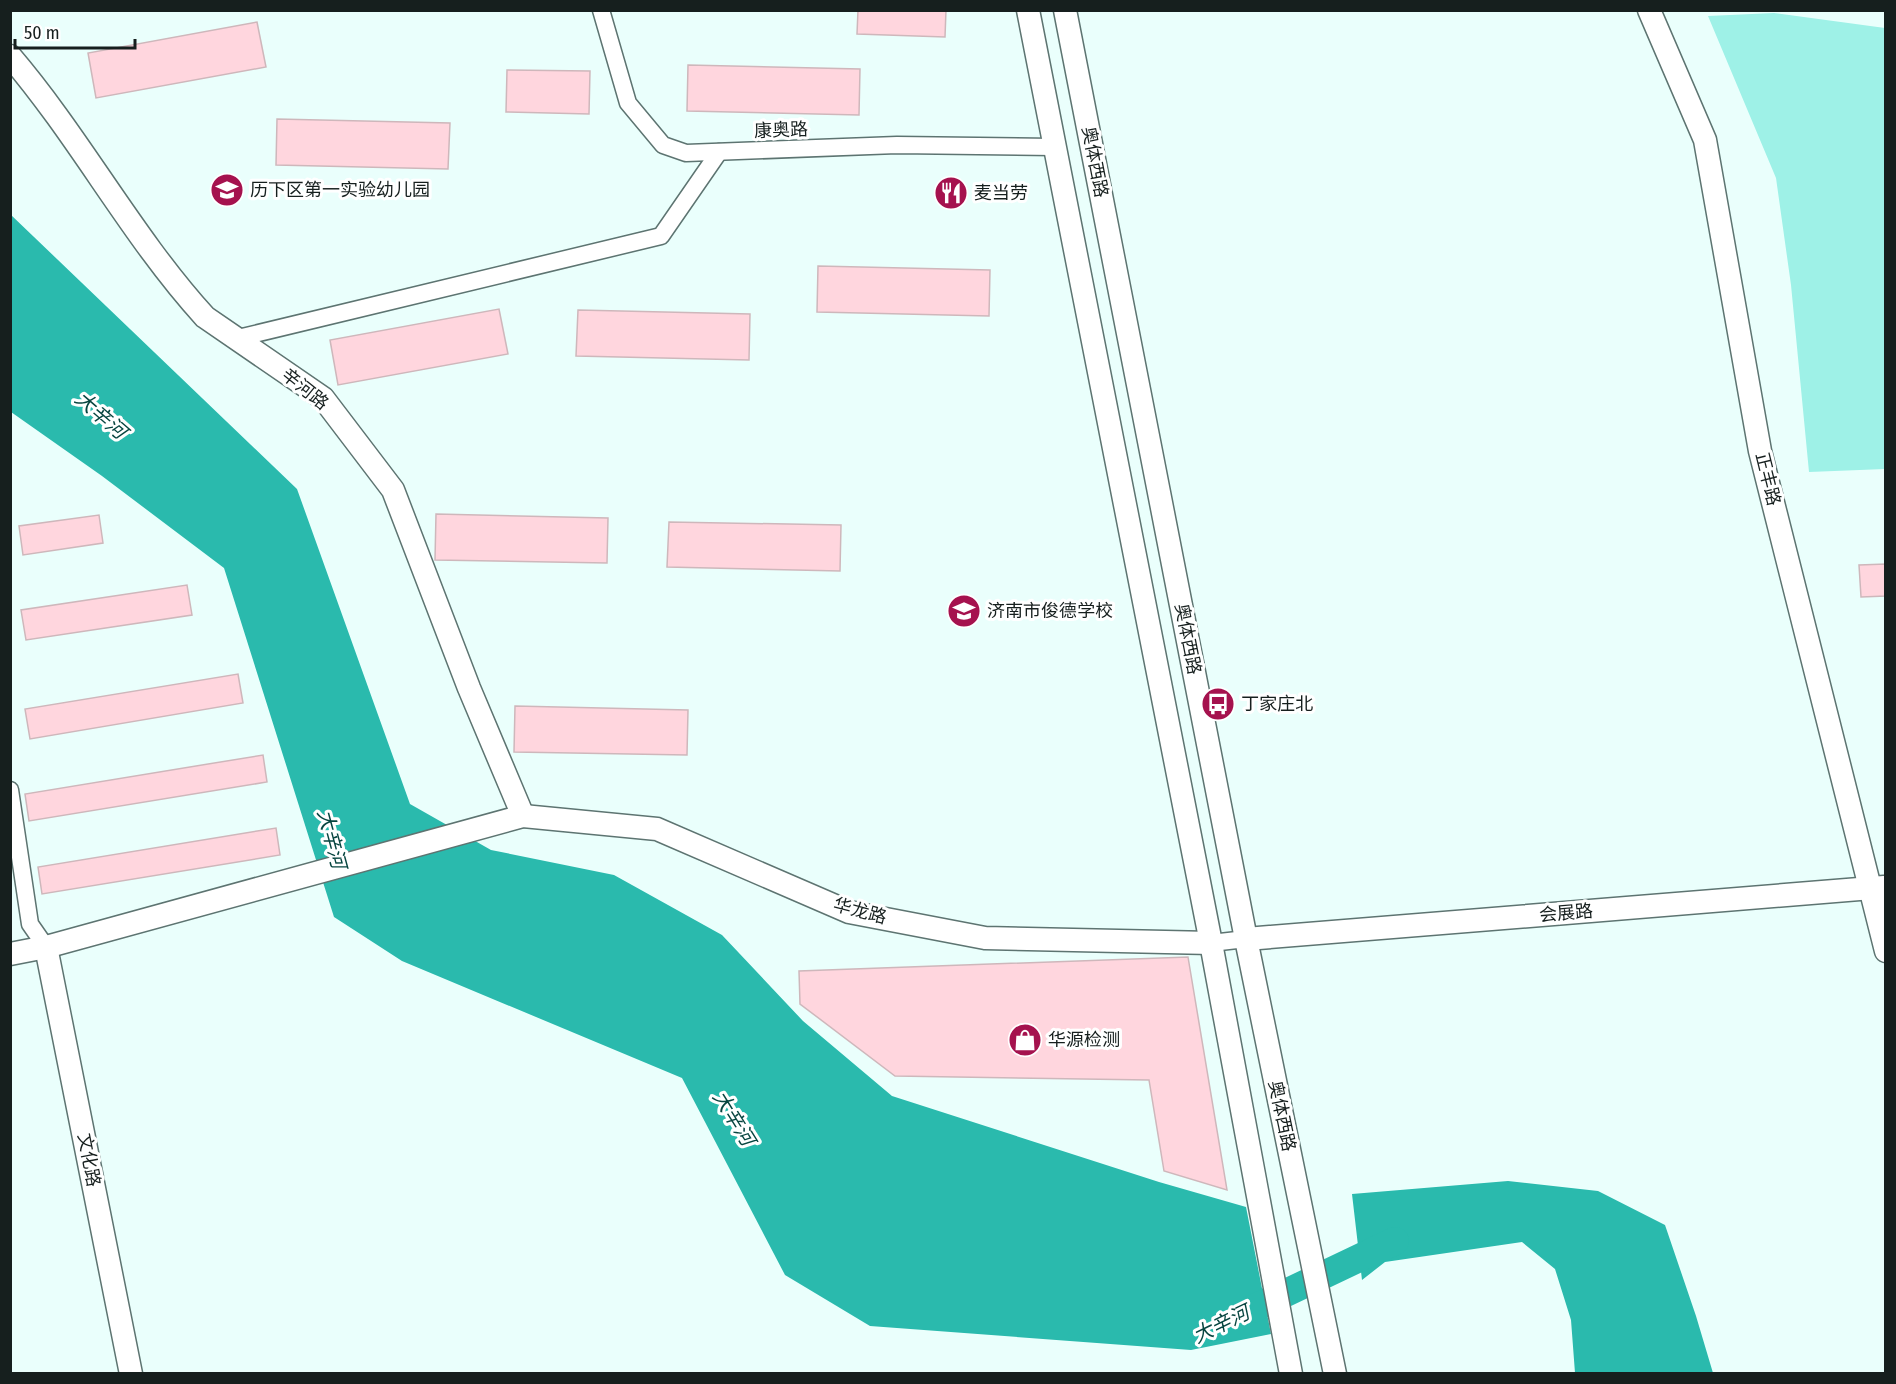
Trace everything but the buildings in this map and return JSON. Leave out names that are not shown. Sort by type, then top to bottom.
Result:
[{"type":"main road","name":"奥体西路","points":[[1028,10],[1211,943],[1291,1374]]},
{"type":"main road","name":"奥体西路","points":[[1065,10],[1246,939],[1335,1374]]},
{"type":"main road","name":"正丰路","points":[[1649,10],[1705,140],[1760,451],[1878,887],[1886,951]]},
{"type":"main road","name":"辛河路","points":[[10,56],[61,119],[191,302],[205,317],[323,399],[393,490],[469,688],[523,816]]},
{"type":"main road","name":"华龙路","points":[[523,816],[657,829],[849,912],[985,938],[1211,943]]},
{"type":"main road","points":[[10,954],[46,947],[523,816]]},
{"type":"main road","name":"会展路","points":[[1246,939],[1878,887]]},
{"type":"main road","name":"文化路","points":[[46,947],[131,1374]]},
{"type":"street","name":"康奥路","points":[[601,10],[628,103],[663,145],[686,153],[897,145],[1054,147]]},
{"type":"street","points":[[238,338],[661,236],[719,152]]},
{"type":"street","points":[[10,790],[30,924],[46,947]]},
{"type":"street","points":[[1211,943],[1246,939]]},
{"type":"shaded area","points":[[1774,13],[1885,28],[1885,469],[1809,472],[1791,285],[1776,178],[1708,16]]},
{"type":"water","points":[[10,214],[297,489],[410,804],[491,850],[614,875],[722,935],[803,1021],[892,1096],[1159,1182],[1246,1207],[1271,1334],[1191,1350],[870,1326],[785,1275],[682,1078],[402,961],[334,917],[224,568],[102,476],[11,412]]},
{"type":"water","points":[[1508,1181],[1598,1191],[1665,1225],[1713,1373],[1575,1373],[1571,1320],[1555,1269],[1522,1242],[1385,1262],[1362,1280],[1352,1194]]},
{"type":"waterway","name":"大辛河","points":[[1252,1309],[1395,1241]]},
{"type":"place","name":"历下区第一实验幼儿园","points":[[227,190]]},
{"type":"place","name":"麦当劳","points":[[951,193]]},
{"type":"place","name":"济南市俊德学校","points":[[964,611]]},
{"type":"place","name":"丁家庄北","points":[[1218,704]]},
{"type":"place","name":"华源检测","points":[[1025,1040]]}]
